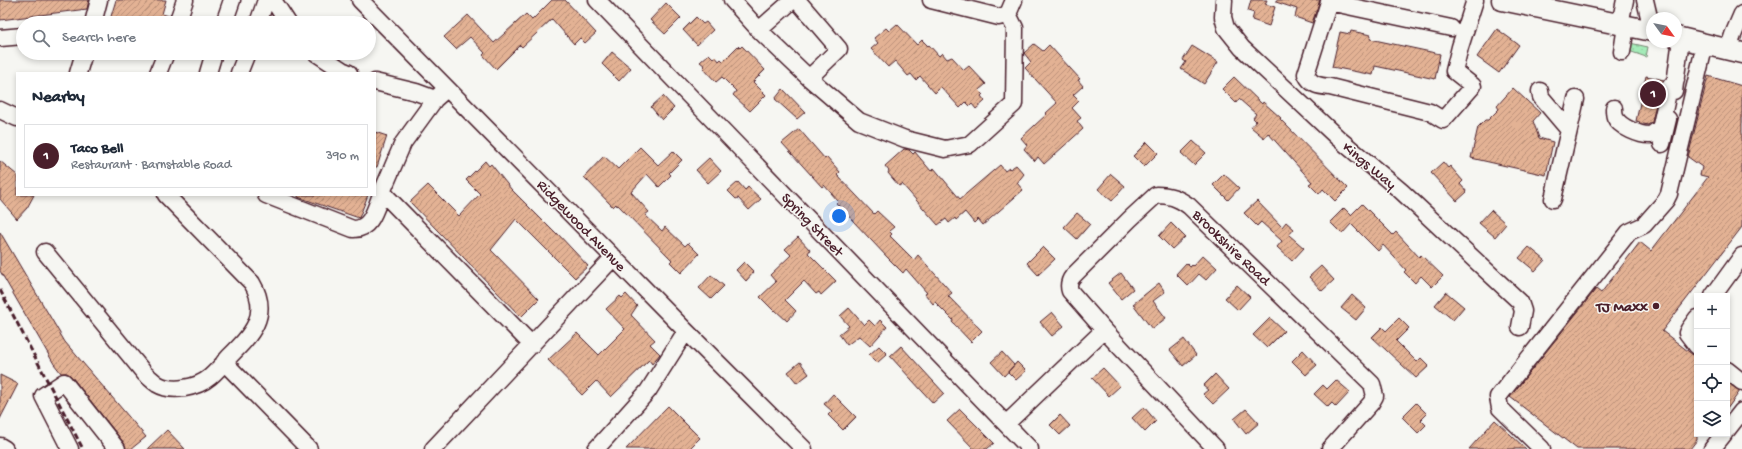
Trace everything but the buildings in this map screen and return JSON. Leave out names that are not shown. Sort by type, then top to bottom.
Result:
[{"type":"main road","points":[[1502,0],[1646,30]]},
{"type":"main road","points":[[1682,39],[1735,51]]},
{"type":"street","points":[[95,16],[99,0]]},
{"type":"street","points":[[179,16],[185,0]]},
{"type":"street","points":[[226,16],[232,0]]},
{"type":"street","points":[[260,16],[266,0]]},
{"type":"street","points":[[273,0],[283,16]]},
{"type":"street","name":"Ridgewood Avenue","points":[[360,0],[376,16]]},
{"type":"street","name":"Spring Street","points":[[596,0],[1030,449]]},
{"type":"street","points":[[732,0],[759,30],[808,78],[859,121],[905,139],[945,149],[970,144],[1014,104],[1015,28],[1011,7],[999,17],[931,0]]},
{"type":"street","points":[[759,30],[793,0]]},
{"type":"street","points":[[797,0],[839,49],[808,78]]},
{"type":"street","name":"Kings Way","points":[[1224,0],[1223,17],[1226,28],[1242,48],[1338,138],[1401,191],[1520,302],[1523,311],[1520,327]]},
{"type":"street","points":[[1451,28],[1330,1],[1306,74],[1309,80],[1316,86],[1330,87],[1430,112],[1443,120],[1473,86],[1454,71],[1475,0]]},
{"type":"street","points":[[1622,52],[1625,0]]},
{"type":"street","points":[[1645,0],[1648,12]]},
{"type":"street","points":[[1735,51],[1732,35],[1742,14]]},
{"type":"street","name":"Ridgewood Avenue","points":[[376,16],[614,257],[796,446]]},
{"type":"street","points":[[0,38],[16,37]]},
{"type":"street","points":[[1542,449],[1500,408],[1498,397],[1629,232],[1644,225],[1666,200],[1669,194],[1705,44]]},
{"type":"street","points":[[1677,48],[1675,83],[1657,143],[1680,148]]},
{"type":"street","points":[[78,72],[82,60]]},
{"type":"street","points":[[158,72],[163,60]]},
{"type":"street","points":[[208,72],[212,60]]},
{"type":"street","points":[[239,72],[244,60]]},
{"type":"street","points":[[327,60],[347,72]]},
{"type":"street","points":[[376,82],[416,92],[435,99]]},
{"type":"street","points":[[1675,83],[1694,91]]},
{"type":"street","points":[[1614,108],[1615,118],[1620,124],[1639,134],[1651,135],[1659,129],[1661,125],[1669,88],[1675,83]]},
{"type":"street","points":[[268,196],[311,214],[353,229],[365,227],[370,220],[403,143],[435,99],[447,88]]},
{"type":"street","points":[[1540,91],[1541,97],[1568,130]]},
{"type":"street","points":[[1553,200],[1576,99]]},
{"type":"street","points":[[0,110],[16,118]]},
{"type":"street","points":[[382,192],[532,345]]},
{"type":"street","name":"Brookshire Road","points":[[1216,449],[1104,330],[1070,291],[1068,286],[1070,281],[1130,219],[1156,195],[1167,195],[1178,198],[1189,206],[1372,384],[1375,396],[1371,403],[1330,449]]},
{"type":"street","points":[[45,252],[145,374],[158,385],[173,388],[192,386],[209,378],[244,342],[253,331],[259,319],[261,305],[258,294],[252,283],[167,196]]},
{"type":"street","points":[[1715,293],[1742,256]]},
{"type":"street","points":[[433,449],[614,257]]},
{"type":"street","points":[[1694,322],[1687,333],[1694,342]]},
{"type":"street","points":[[1006,424],[1104,330]]},
{"type":"street","points":[[596,449],[648,391],[686,331]]},
{"type":"street","points":[[224,362],[309,449]]},
{"type":"street","points":[[1730,372],[1742,382]]},
{"type":"street","points":[[70,449],[43,396],[64,382],[117,449]]},
{"type":"street","points":[[1730,426],[1742,411]]},
{"type":"street","points":[[1712,449],[1722,437]]},
{"type":"street","points":[[0,446],[5,449]]},
{"type":"green space","points":[[1630,43],[1648,48],[1646,57],[1629,51]]},
{"type":"railway","points":[[0,290],[83,449]]},
{"type":"place","name":"Taco Bell","points":[[1653,94]]},
{"type":"place","name":"TJ Maxx","points":[[1656,306]]}]
